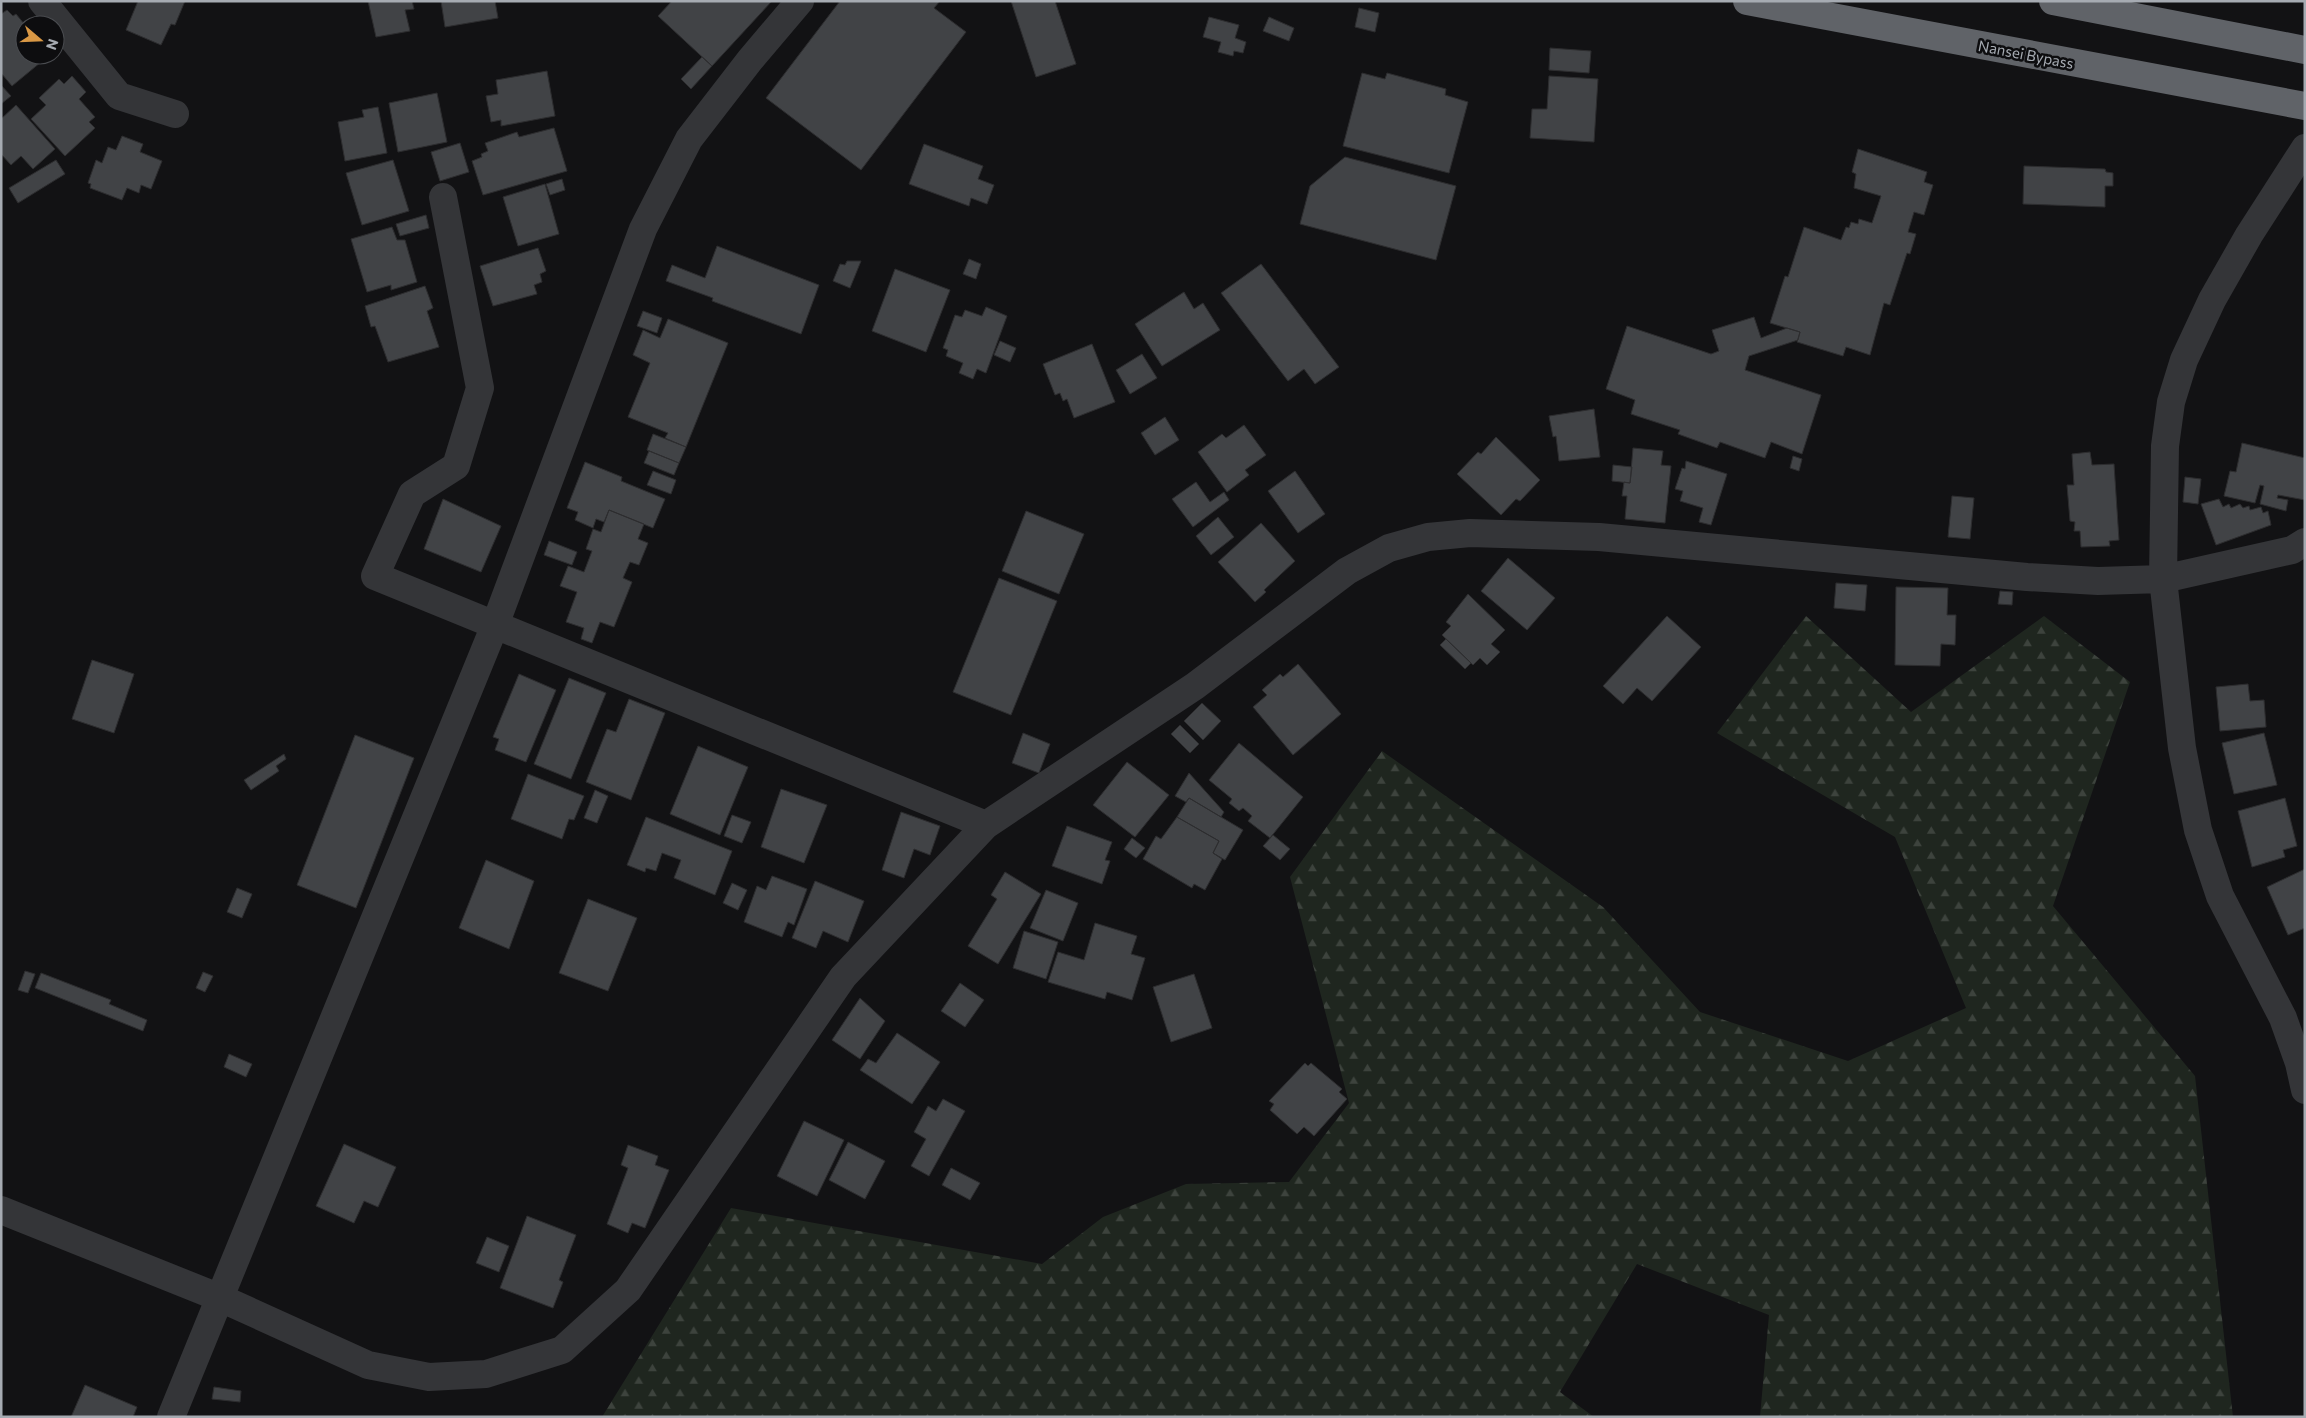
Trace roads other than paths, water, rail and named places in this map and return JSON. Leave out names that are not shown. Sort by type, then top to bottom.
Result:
[{"type":"highway","name":"Nansei Bypass","points":[[1747,1],[2305,106]]},
{"type":"highway","points":[[2053,1],[2305,50]]},
{"type":"street","points":[[42,1],[119,96],[175,114]]},
{"type":"street","points":[[171,1417],[218,1297],[495,624],[643,229],[689,139],[800,1]]},
{"type":"street","points":[[2305,148],[2226,275],[2184,360],[2171,402],[2165,446],[2163,579],[2182,748],[2198,830],[2220,896],[2283,1018],[2299,1063],[2305,1090]]},
{"type":"street","points":[[443,197],[480,388],[456,466],[412,494],[375,576],[986,825]]},
{"type":"street","points":[[1,1210],[218,1297],[368,1365],[429,1377],[486,1374],[562,1350],[628,1290],[843,977],[986,825],[1195,686],[1347,571],[1389,548],[1428,537],[1470,533],[1599,537],[2027,577],[2098,581],[2163,579],[2292,550],[2305,542]]}]
